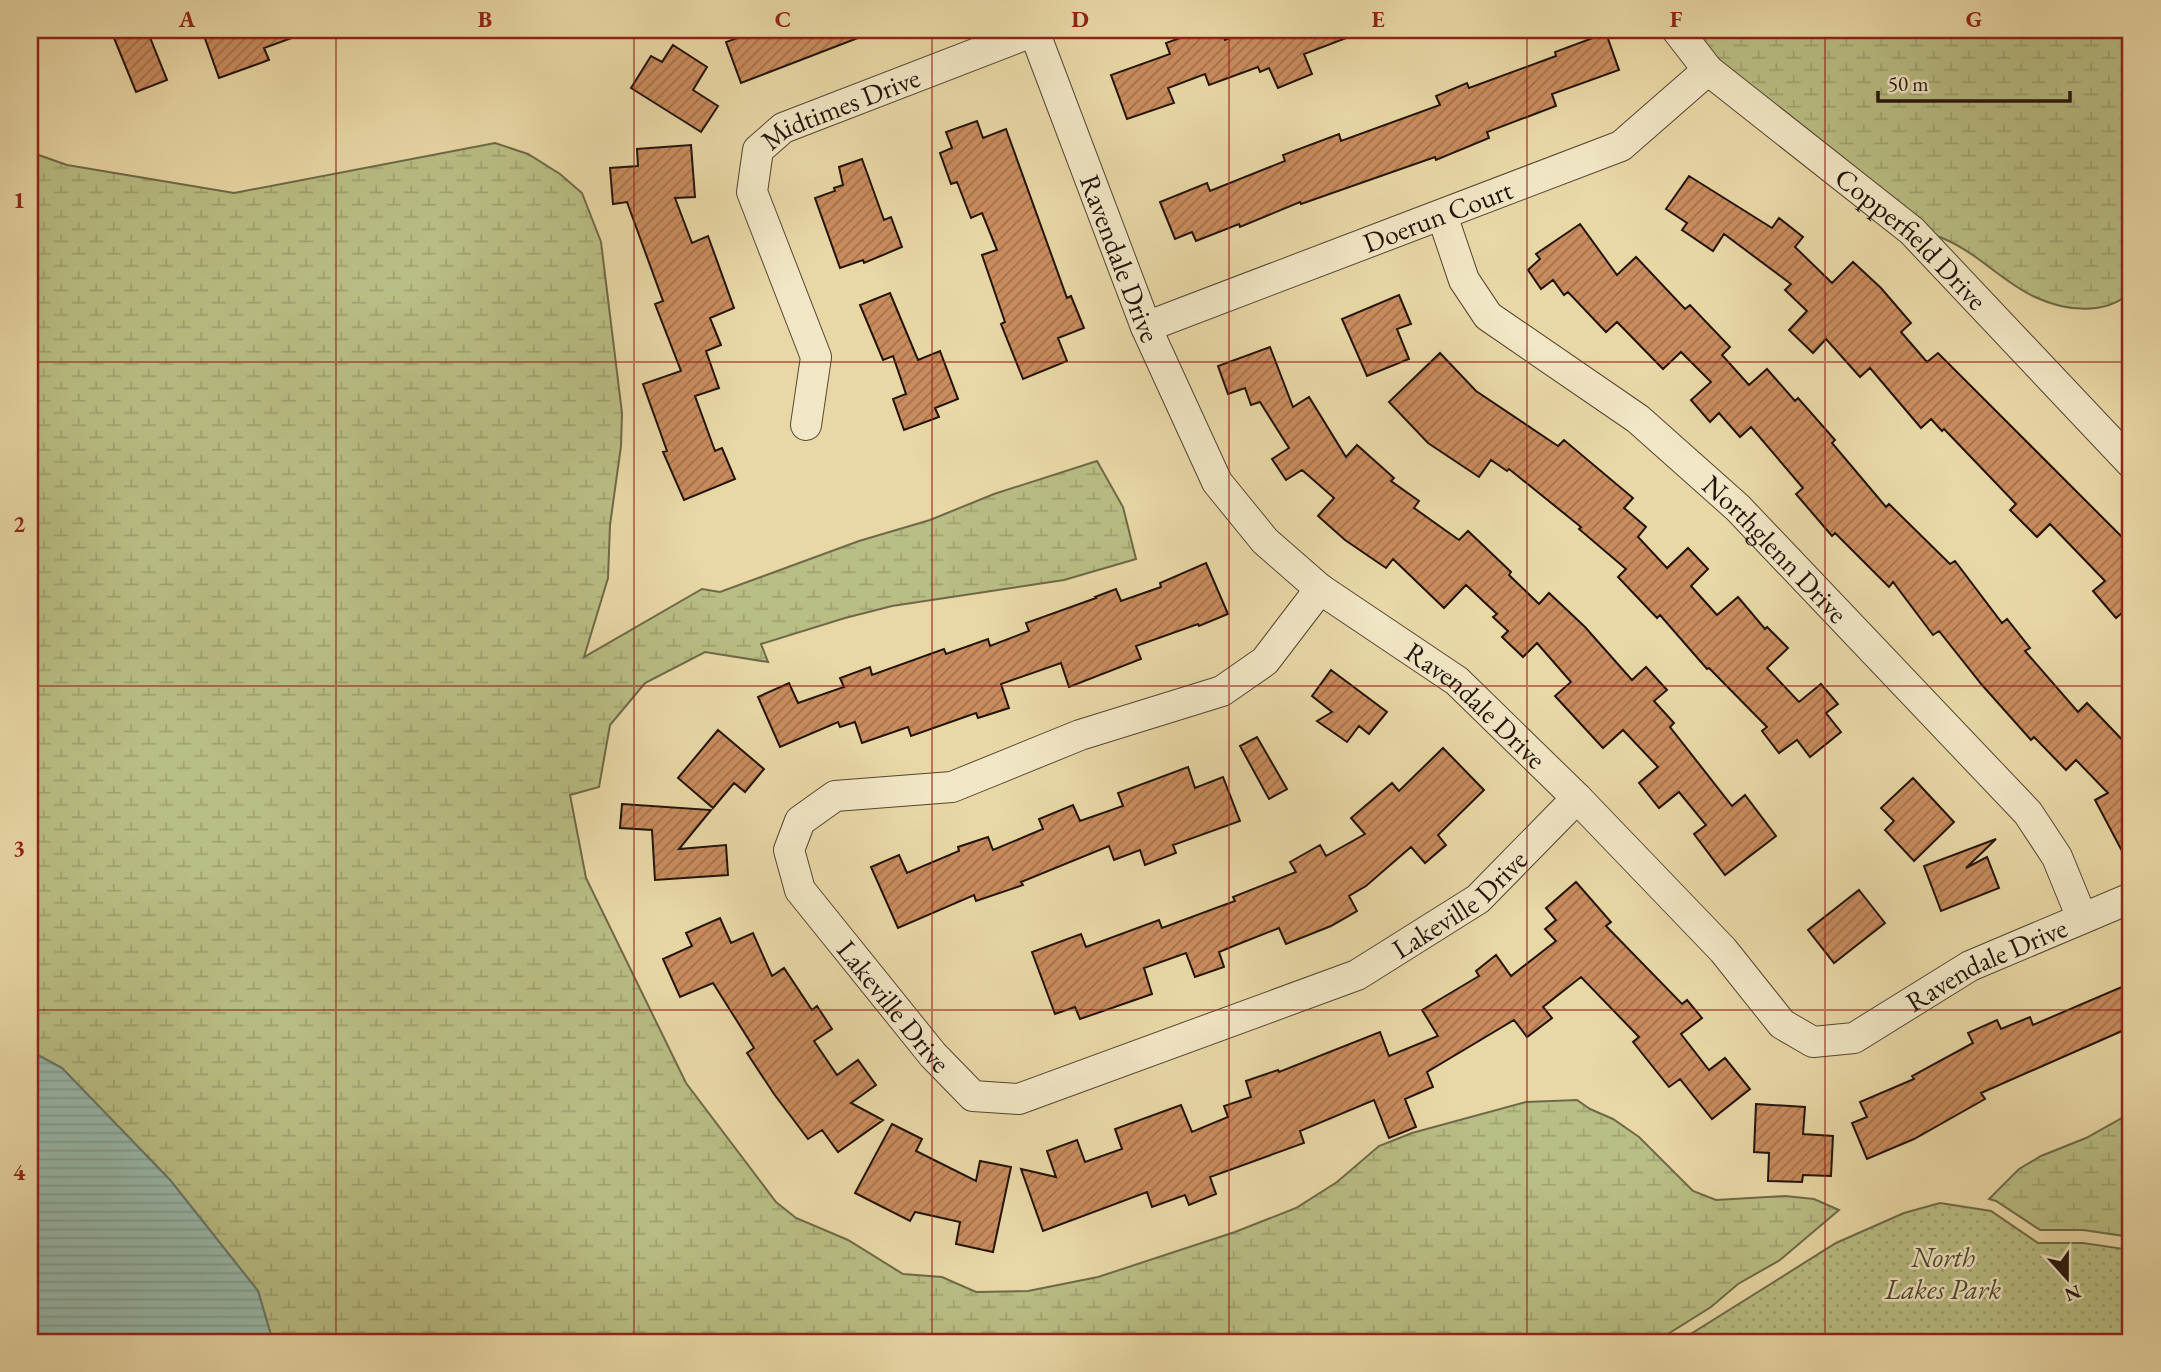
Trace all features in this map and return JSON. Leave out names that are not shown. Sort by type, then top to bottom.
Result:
[{"type":"street","name":"Ravendale Drive","points":[[1036,30],[1146,327],[1217,482],[1265,541],[1320,589],[1457,681],[1577,798],[1723,950],[1782,1024],[1813,1042],[1854,1038],[1970,966],[2131,898]]},
{"type":"street","name":"Midtimes Drive","points":[[806,425],[816,357],[752,192],[758,150],[783,128],[1036,30]]},
{"type":"street","name":"Copperfield Drive","points":[[1677,30],[1707,70],[1912,231],[2131,463]]},
{"type":"street","name":"Doerun Court","points":[[1146,327],[1621,146],[1707,70]]},
{"type":"street","name":"Northglenn Drive","points":[[1442,215],[1464,279],[1488,316],[1637,419],[1738,508],[2028,813],[2057,857],[2082,918]]},
{"type":"street","name":"Lakeville Drive","points":[[1320,589],[1265,661],[1222,691],[1080,735],[952,787],[835,796],[800,821],[789,850],[800,890],[933,1055],[972,1096],[1018,1099],[1357,975],[1478,899],[1577,798]]},
{"type":"green space","points":[[1694,30],[2131,30],[2131,292],[2109,305],[2084,309],[2059,306],[2022,290],[1975,256],[1934,235],[1716,59]]},
{"type":"green space","points":[[495,143],[528,154],[560,174],[582,193],[601,242],[622,413],[621,446],[610,525],[608,578],[584,657],[702,589],[720,592],[859,541],[930,520],[994,494],[1097,461],[1123,507],[1136,559],[1064,580],[892,606],[845,618],[761,644],[768,662],[705,652],[645,683],[610,725],[599,787],[570,795],[586,878],[686,1083],[776,1202],[796,1218],[848,1240],[903,1274],[942,1277],[976,1292],[1028,1291],[1098,1277],[1235,1232],[1296,1208],[1337,1182],[1379,1146],[1412,1133],[1526,1102],[1577,1100],[1613,1119],[1639,1137],[1693,1191],[1716,1200],[1785,1196],[1814,1199],[1839,1210],[1780,1260],[1738,1284],[1711,1307],[1655,1342],[273,1342],[258,1291],[170,1180],[62,1068],[30,1051],[30,152],[67,165],[234,193]]},
{"type":"green space","points":[[2131,1113],[2131,1237],[2083,1230],[2040,1230],[1989,1199],[2019,1169],[2041,1156],[2086,1138]]},
{"type":"green space","name":"North Lakes Park","points":[[1940,1203],[1991,1211],[2038,1243],[2083,1243],[2131,1250],[2131,1342],[1678,1342],[1836,1243],[1904,1213]]},
{"type":"shaded area","points":[[30,1051],[62,1068],[170,1180],[258,1291],[273,1342],[30,1342]]},
{"type":"building","points":[[135,30],[147,30],[167,80],[136,92],[114,38]]},
{"type":"building","points":[[202,30],[308,32],[264,48],[269,60],[219,78]]},
{"type":"building","points":[[760,30],[876,31],[741,83],[726,42]]},
{"type":"building","points":[[1202,30],[1221,30],[1225,40],[1250,30],[1362,32],[1304,54],[1312,74],[1278,88],[1269,68],[1260,72],[1258,67],[1209,85],[1205,74],[1168,88],[1174,103],[1127,119],[1111,75],[1170,54],[1166,43]]},
{"type":"building","points":[[1606,33],[1619,70],[1552,94],[1556,106],[1487,132],[1489,138],[1436,160],[1435,157],[1301,204],[1300,202],[1240,227],[1239,224],[1196,241],[1192,232],[1175,239],[1160,202],[1207,183],[1210,191],[1285,161],[1283,155],[1339,134],[1341,141],[1440,105],[1436,96],[1467,83],[1469,88],[1556,56],[1555,52]]},
{"type":"building","points":[[673,45],[707,67],[693,90],[718,106],[701,132],[631,88],[651,56],[662,62]]},
{"type":"building","points":[[977,121],[983,138],[1006,129],[1067,298],[1071,296],[1084,328],[1058,338],[1067,361],[1023,379],[1001,324],[1005,322],[982,255],[997,250],[982,213],[971,218],[957,182],[951,184],[940,153],[952,148],[946,132]]},
{"type":"building","points":[[691,145],[695,197],[675,198],[692,243],[708,236],[734,308],[710,318],[721,345],[706,351],[719,388],[695,396],[715,451],[722,448],[735,479],[684,500],[663,452],[667,451],[643,384],[681,371],[655,304],[663,301],[627,202],[613,204],[610,168],[638,166],[637,149]]},
{"type":"building","points":[[862,159],[884,220],[891,217],[902,247],[864,263],[863,260],[840,268],[815,198],[843,185],[839,167]]},
{"type":"building","points":[[1689,176],[1772,228],[1779,218],[1803,237],[1795,247],[1832,283],[1853,262],[1881,288],[1911,323],[1901,332],[1927,362],[1938,353],[2131,546],[2131,605],[2116,618],[2093,591],[2105,581],[2050,524],[2037,537],[2010,510],[2016,504],[1944,429],[1942,431],[1931,419],[1921,428],[1870,368],[1860,377],[1826,339],[1813,353],[1789,330],[1807,311],[1785,290],[1791,284],[1724,234],[1713,251],[1682,230],[1687,223],[1666,209]]},
{"type":"building","points":[[1580,224],[1617,275],[1636,257],[1685,309],[1690,305],[1730,347],[1722,355],[1749,385],[1767,369],[1795,401],[1798,398],[1835,440],[1832,443],[1886,507],[1889,504],[1950,564],[1955,561],[2002,623],[2007,619],[2030,648],[2025,651],[2078,712],[2087,703],[2131,749],[2131,868],[2095,800],[2108,793],[2076,760],[2066,770],[2034,737],[2031,740],[1939,631],[1933,635],[1893,582],[1889,587],[1835,533],[1832,536],[1796,494],[1803,488],[1751,427],[1740,437],[1719,413],[1710,422],[1691,400],[1711,382],[1681,352],[1663,369],[1617,322],[1606,332],[1568,292],[1564,295],[1553,280],[1541,289],[1528,270],[1540,259],[1536,254]]},
{"type":"building","points":[[890,293],[918,360],[940,351],[958,399],[935,408],[939,417],[904,430],[893,399],[906,394],[893,356],[883,360],[860,305]]},
{"type":"building","points":[[1399,295],[1411,324],[1397,329],[1409,359],[1367,376],[1342,319]]},
{"type":"building","points":[[1270,347],[1293,407],[1309,397],[1346,457],[1357,445],[1394,478],[1391,481],[1419,501],[1414,508],[1459,540],[1468,531],[1511,572],[1509,575],[1539,604],[1549,593],[1585,627],[1632,680],[1646,667],[1667,690],[1654,701],[1674,723],[1670,727],[1732,806],[1745,795],[1776,836],[1725,875],[1694,834],[1706,825],[1679,792],[1659,808],[1639,783],[1658,767],[1623,730],[1603,748],[1555,696],[1571,682],[1537,643],[1523,657],[1502,637],[1508,631],[1493,617],[1497,614],[1466,585],[1444,608],[1393,559],[1386,568],[1345,540],[1318,516],[1334,498],[1302,470],[1286,480],[1272,459],[1289,448],[1260,402],[1251,405],[1245,388],[1228,394],[1218,366]]},
{"type":"building","points":[[1440,353],[1476,391],[1558,446],[1564,440],[1633,498],[1624,508],[1646,527],[1638,537],[1667,568],[1688,548],[1708,569],[1691,586],[1717,615],[1738,597],[1765,629],[1767,627],[1788,648],[1767,668],[1799,702],[1821,684],[1838,704],[1826,713],[1841,732],[1810,757],[1797,740],[1779,753],[1762,731],[1767,727],[1709,668],[1707,669],[1660,615],[1657,618],[1618,577],[1626,569],[1579,529],[1581,527],[1509,469],[1507,471],[1491,460],[1479,477],[1428,443],[1389,402]]},
{"type":"building","points":[[1206,563],[1228,614],[1136,646],[1141,659],[1069,687],[1061,663],[1001,684],[1009,708],[978,718],[976,713],[911,736],[908,727],[862,743],[855,722],[840,727],[838,722],[780,747],[758,697],[789,683],[798,703],[844,687],[840,678],[870,667],[872,675],[944,649],[946,654],[988,639],[990,646],[1029,631],[1026,623],[1116,589],[1121,601],[1161,587],[1160,583]]},
{"type":"building","points":[[1331,670],[1387,712],[1369,734],[1359,726],[1347,742],[1317,721],[1332,712],[1312,696]]},
{"type":"building","points":[[718,730],[764,769],[745,792],[734,783],[713,808],[678,778]]},
{"type":"building","points":[[1257,737],[1287,789],[1269,799],[1240,746]]},
{"type":"building","points":[[1443,748],[1484,790],[1438,835],[1446,845],[1425,863],[1411,847],[1366,886],[1349,896],[1357,911],[1331,926],[1286,944],[1279,928],[1236,945],[1219,952],[1224,967],[1195,977],[1186,953],[1144,968],[1152,994],[1080,1019],[1075,1007],[1055,1014],[1032,952],[1081,934],[1086,947],[1159,920],[1162,928],[1235,901],[1233,897],[1296,872],[1290,862],[1320,845],[1326,856],[1365,834],[1351,818],[1392,783],[1399,791]]},
{"type":"building","points":[[1188,767],[1195,788],[1223,777],[1240,821],[1173,845],[1176,853],[1145,865],[1140,850],[1114,860],[1109,846],[1021,882],[1023,885],[976,901],[974,895],[898,928],[871,867],[899,855],[907,873],[959,851],[958,847],[988,837],[993,850],[1043,829],[1039,819],[1073,805],[1080,821],[1123,806],[1118,793]]},
{"type":"building","points":[[1913,778],[1954,822],[1914,861],[1885,830],[1894,821],[1881,808]]},
{"type":"building","points":[[622,804],[711,810],[679,849],[726,845],[728,875],[655,880],[652,830],[620,828]]},
{"type":"building","points":[[1996,839],[1966,868],[1987,857],[1999,888],[1941,911],[1924,866]]},
{"type":"building","points":[[1576,882],[1611,922],[1606,926],[1682,1004],[1687,1000],[1702,1018],[1681,1034],[1709,1070],[1725,1058],[1750,1089],[1712,1119],[1680,1079],[1669,1087],[1633,1042],[1639,1037],[1581,977],[1543,1007],[1552,1018],[1527,1037],[1514,1020],[1427,1072],[1433,1087],[1405,1099],[1416,1127],[1389,1138],[1374,1100],[1300,1131],[1304,1143],[1210,1177],[1216,1194],[1189,1205],[1185,1195],[1152,1207],[1147,1192],[1043,1231],[1021,1169],[1056,1177],[1047,1151],[1077,1140],[1085,1162],[1122,1149],[1115,1129],[1181,1105],[1192,1132],[1228,1117],[1224,1106],[1251,1097],[1246,1081],[1278,1070],[1279,1072],[1380,1032],[1389,1056],[1438,1036],[1422,1010],[1479,976],[1476,971],[1496,955],[1511,976],[1556,941],[1545,929],[1556,920],[1546,908]]},
{"type":"building","points":[[1859,890],[1885,923],[1834,963],[1808,930]]},
{"type":"building","points":[[720,918],[731,943],[753,933],[772,976],[784,968],[812,1010],[817,1006],[832,1029],[814,1041],[837,1075],[858,1060],[876,1085],[851,1103],[883,1120],[838,1152],[822,1130],[808,1139],[774,1094],[747,1053],[754,1048],[713,983],[680,997],[663,959],[692,946],[686,933]]},
{"type":"building","points":[[2131,983],[2131,1027],[1981,1093],[1985,1099],[1914,1139],[1867,1159],[1852,1123],[1867,1117],[1860,1102],[1914,1079],[1912,1076],[1973,1043],[1968,1033],[1997,1020],[2001,1029],[2030,1017],[2033,1025]]},
{"type":"building","points":[[1756,1104],[1805,1107],[1803,1134],[1833,1136],[1831,1176],[1803,1175],[1802,1182],[1768,1181],[1769,1153],[1754,1152]]},
{"type":"building","points":[[892,1124],[922,1139],[916,1151],[976,1181],[980,1161],[1011,1167],[993,1252],[956,1244],[960,1222],[915,1212],[910,1221],[855,1193]]}]
